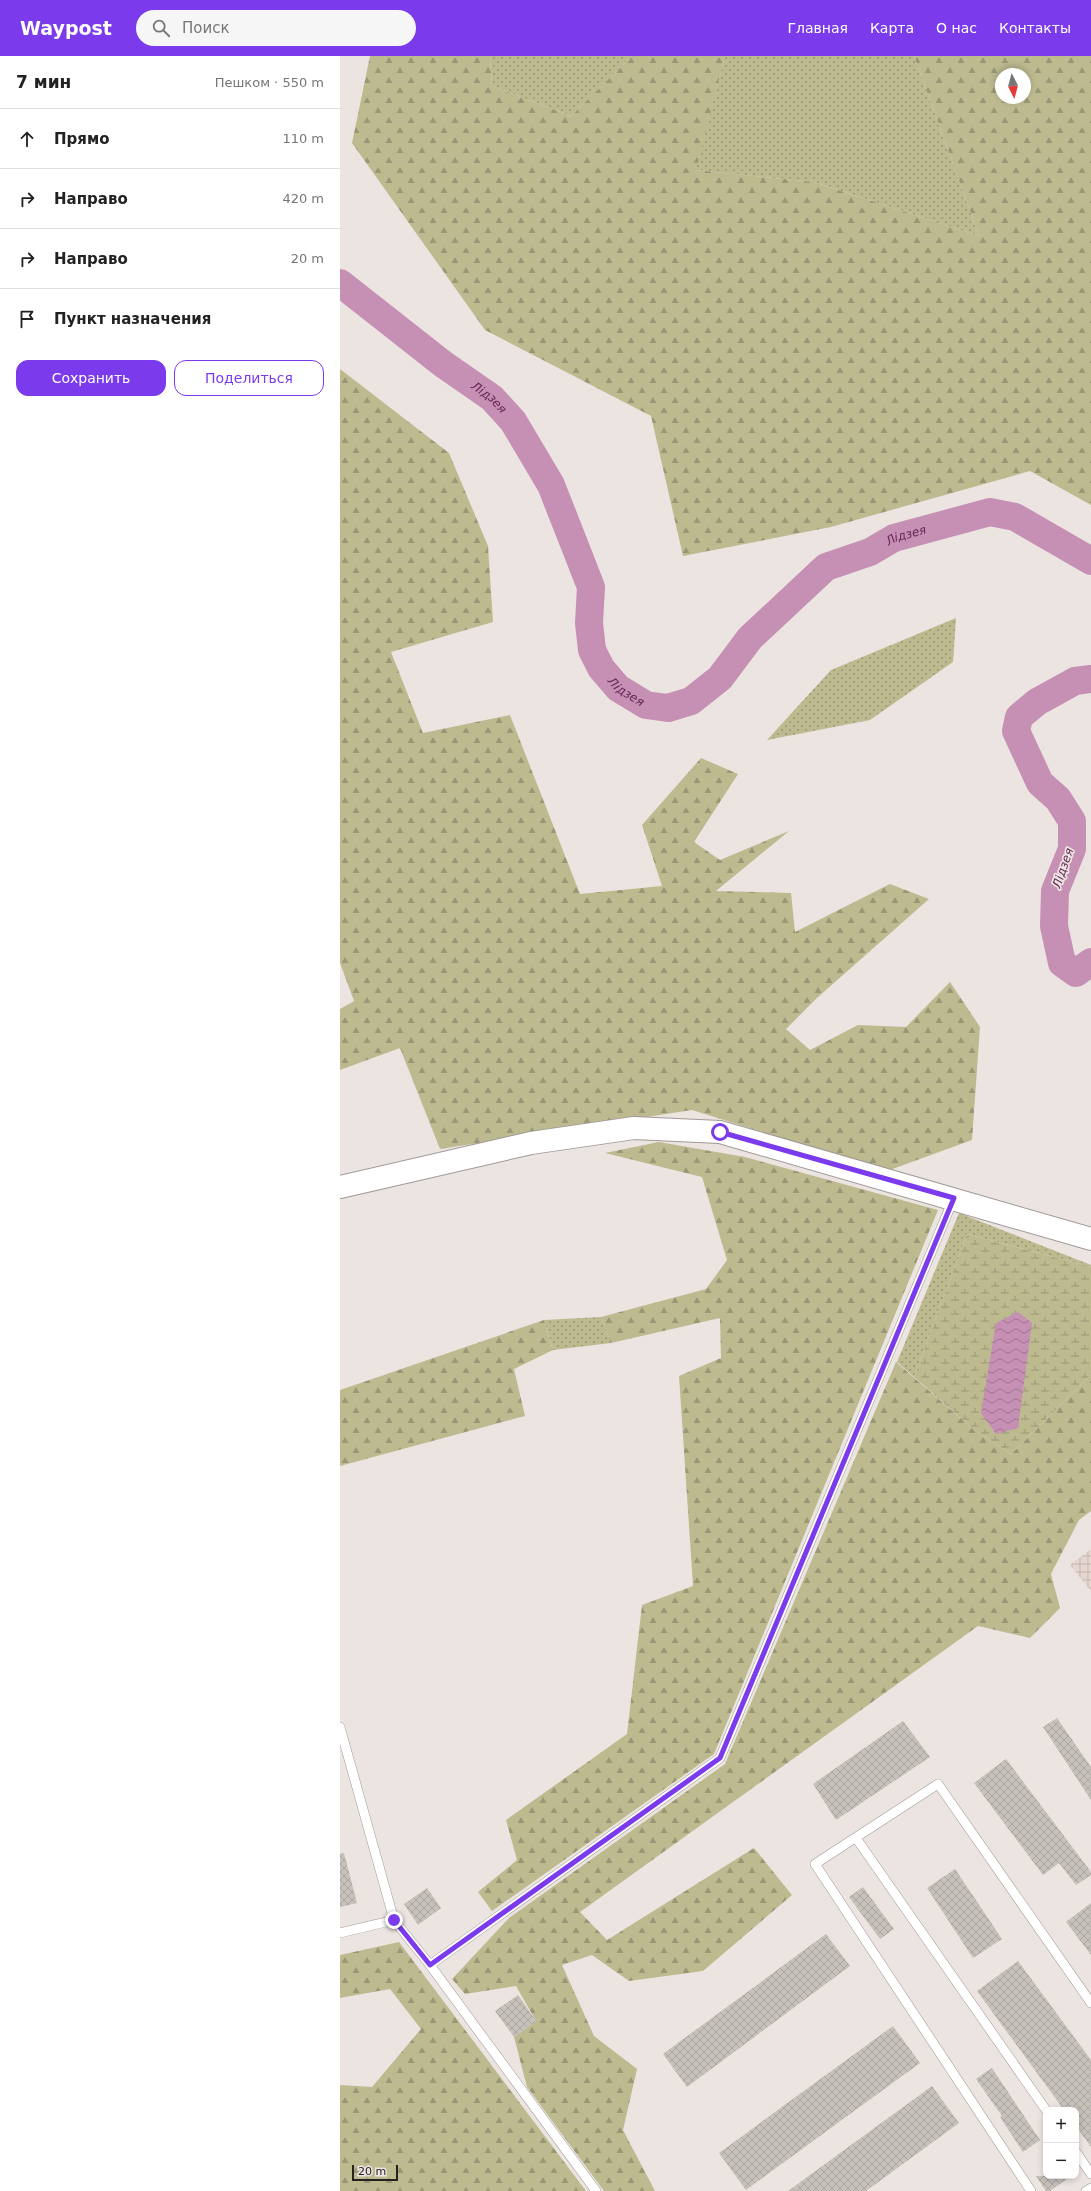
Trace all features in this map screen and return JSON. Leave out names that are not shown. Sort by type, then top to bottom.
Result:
[{"type":"street","points":[[340,1187],[531,1143],[634,1128],[720,1132],[954,1198],[1091,1239]]},
{"type":"lane","points":[[430,1965],[720,1758],[954,1198]]},
{"type":"lane","points":[[340,1728],[394,1920],[430,1965],[596,2191]]},
{"type":"lane","points":[[1031,2191],[815,1864],[938,1784],[1091,2003]]},
{"type":"lane","points":[[856,1838],[1044,2107]]},
{"type":"lane","points":[[340,1933],[394,1920]]},
{"type":"lane","points":[[1079,2156],[1091,2174]]},
{"type":"lane","points":[[1086,2191],[1091,2188]]},
{"type":"shaded area","points":[[1091,1549],[1091,1591],[1070,1565]]},
{"type":"green space","points":[[370,56],[490,56],[492,86],[571,116],[632,56],[725,56],[696,170],[814,182],[979,236],[914,56],[1091,56],[1091,505],[1030,471],[831,527],[683,556],[651,416],[485,330],[352,143]]},
{"type":"green space","points":[[490,56],[632,56],[571,116],[492,86]]},
{"type":"green space","points":[[725,56],[914,56],[979,236],[814,182],[695,170]]},
{"type":"green space","points":[[340,369],[449,453],[488,546],[493,622],[391,652],[423,733],[510,715],[580,894],[662,886],[642,825],[701,758],[738,774],[694,842],[720,860],[789,831],[716,891],[791,893],[795,932],[890,884],[929,899],[817,998],[786,1029],[810,1050],[858,1025],[906,1027],[950,982],[980,1027],[972,1140],[887,1171],[692,1110],[440,1149],[400,1048],[340,1070],[340,1009],[354,1001],[340,963]]},
{"type":"green space","points":[[956,618],[953,662],[870,720],[767,740],[831,670]]},
{"type":"green space","points":[[659,1142],[745,1157],[938,1210],[714,1754],[492,1911],[478,1892],[517,1860],[506,1820],[627,1734],[642,1605],[693,1586],[679,1376],[721,1358],[720,1318],[611,1343],[601,1317],[706,1289],[727,1260],[702,1177],[605,1153]]},
{"type":"green space","points":[[959,1213],[1091,1265],[1091,1267],[967,1234],[914,1377],[897,1362]]},
{"type":"green space","points":[[967,1234],[1091,1267],[1091,1375],[1011,1454],[973,1429],[914,1377]]},
{"type":"green space","points":[[601,1317],[611,1343],[553,1350],[544,1320]]},
{"type":"green space","points":[[544,1320],[553,1350],[514,1369],[525,1416],[340,1466],[340,1390]]},
{"type":"green space","points":[[896,1362],[973,1429],[1011,1454],[1091,1375],[1091,1511],[1079,1520],[1051,1574],[1060,1608],[1030,1638],[978,1626],[580,1912],[607,1940],[754,1848],[792,1895],[703,1971],[629,1981],[592,1955],[562,1965],[594,2036],[637,2069],[623,2130],[655,2191],[604,2191],[527,2087],[514,2037],[536,2021],[516,1986],[465,1994],[452,1979],[509,1918],[725,1764]]},
{"type":"green space","points":[[399,1942],[586,2191],[340,2191],[340,2085],[372,2087],[421,2029],[390,1989],[340,1998],[340,1955]]},
{"type":"water","points":[[1018,1312],[1032,1323],[1018,1428],[996,1434],[981,1413],[996,1323]]},
{"type":"building","points":[[1057,1718],[1091,1767],[1091,1800],[1043,1727]]},
{"type":"building","points":[[903,1721],[930,1757],[836,1820],[813,1784]]},
{"type":"building","points":[[1006,1759],[1091,1872],[1091,1875],[1076,1885],[1059,1863],[1043,1875],[974,1783]]},
{"type":"building","points":[[344,1853],[357,1903],[340,1907],[340,1854]]},
{"type":"building","points":[[955,1869],[1002,1939],[973,1958],[927,1888]]},
{"type":"building","points":[[863,1887],[894,1929],[880,1939],[849,1897]]},
{"type":"building","points":[[427,1888],[441,1908],[418,1925],[404,1904]]},
{"type":"building","points":[[1091,1903],[1091,1955],[1066,1922]]},
{"type":"building","points":[[826,1934],[850,1966],[687,2087],[663,2054]]},
{"type":"building","points":[[1018,1961],[1091,2060],[1091,2147],[1079,2130],[1079,2107],[1062,2107],[977,1991]]},
{"type":"building","points":[[518,1995],[536,2021],[514,2037],[495,2011]]},
{"type":"building","points":[[893,2026],[920,2063],[746,2190],[719,2153]]},
{"type":"building","points":[[992,2068],[1040,2140],[1023,2152],[1000,2117],[1002,2116],[976,2079]]},
{"type":"building","points":[[932,2086],[959,2123],[866,2191],[788,2191]]},
{"type":"building","points":[[1036,2176],[1043,2176],[1043,2179],[1067,2179],[1050,2191],[1046,2191]]},
{"type":"waterway","name":"Лідзея","points":[[340,283],[443,364],[492,398],[513,421],[551,485],[591,587],[589,623],[592,650],[601,668],[618,688],[646,705],[668,708],[691,701],[720,678],[750,638],[826,567],[870,552],[894,538],[990,512],[1015,517],[1091,561]]},
{"type":"waterway","name":"Лідзея","points":[[1091,679],[1075,681],[1037,702],[1019,717],[1016,731],[1040,783],[1058,799],[1072,821],[1072,849],[1055,891],[1054,926],[1062,963],[1076,973],[1091,962]]},
{"type":"route","points":[[394,1920],[430,1965],[720,1758],[954,1198],[720,1132]]}]
